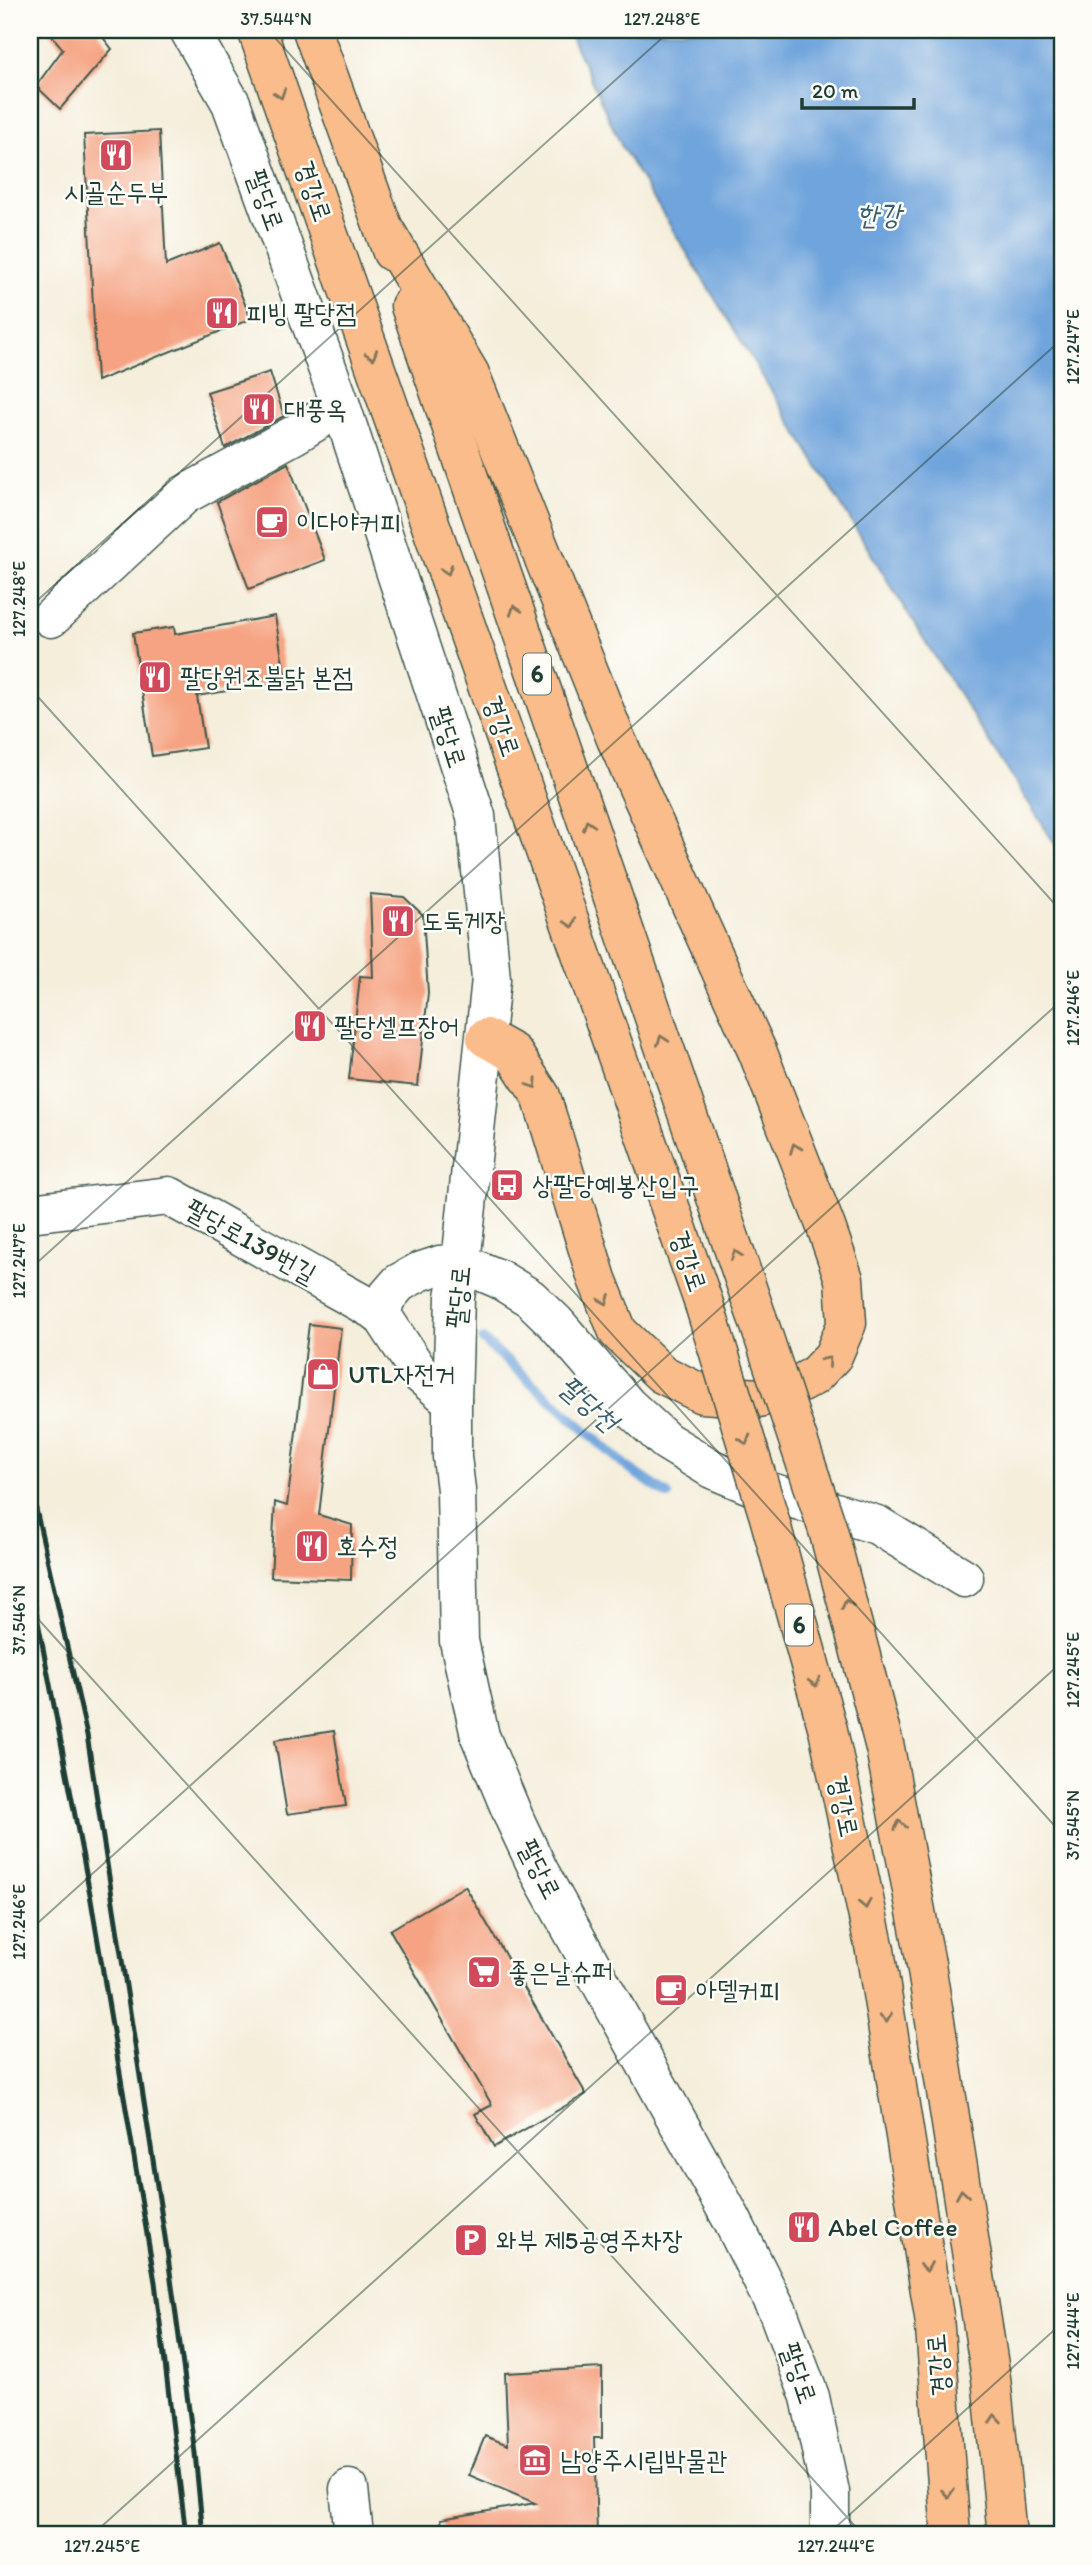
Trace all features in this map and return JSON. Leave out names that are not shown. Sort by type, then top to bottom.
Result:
[{"type":"highway","name":"경강로","points":[[257,30],[704,1304],[769,1517],[828,1730],[875,1951],[934,2316],[951,2535]]},
{"type":"highway","name":"경강로","points":[[312,30],[383,227],[828,1530],[885,1748],[926,1964],[991,2378],[1007,2535]]},
{"type":"highway","points":[[383,227],[470,374],[616,739],[758,1053],[826,1227],[844,1279],[847,1323],[833,1356],[814,1376],[788,1390],[758,1398],[702,1394],[662,1374],[618,1332],[597,1279],[541,1096],[513,1053],[486,1038]]},
{"type":"street","name":"팔당로","points":[[189,30],[231,103],[341,406],[475,816],[491,979],[458,1280],[452,1383],[459,1641],[480,1736],[539,1871],[731,2218],[778,2312],[810,2397],[830,2492],[830,2535]]},
{"type":"street","points":[[51,618],[184,495],[341,406]]},
{"type":"street","name":"팔당로139번길","points":[[30,1213],[169,1196],[381,1314]]},
{"type":"street","points":[[452,1383],[421,1375],[381,1314],[386,1298],[399,1283],[440,1265],[458,1280],[499,1279],[530,1298],[627,1405],[666,1441],[712,1469],[755,1488],[877,1525],[964,1578]]},
{"type":"street","points":[[349,2489],[354,2535]]},
{"type":"water","name":"한강","points":[[568,30],[1062,30],[1062,855],[916,627],[622,147]]},
{"type":"building","points":[[47,30],[97,30],[112,49],[60,109],[36,86],[63,49]]},
{"type":"building","points":[[159,131],[166,265],[220,243],[251,319],[97,381],[84,135]]},
{"type":"building","points":[[270,372],[284,416],[225,448],[207,392]]},
{"type":"building","points":[[288,463],[325,560],[249,589],[217,502]]},
{"type":"building","points":[[275,616],[286,681],[197,696],[205,748],[152,756],[133,633],[174,627],[175,634]]},
{"type":"building","points":[[370,894],[404,897],[423,915],[428,993],[418,1086],[349,1079],[360,976],[373,977]]},
{"type":"building","points":[[309,1324],[341,1328],[319,1515],[352,1525],[351,1580],[271,1577],[275,1502],[287,1506]]},
{"type":"building","points":[[334,1731],[346,1806],[287,1814],[275,1740]]},
{"type":"building","points":[[465,1886],[586,2094],[494,2147],[475,2114],[492,2105],[390,1930]]},
{"type":"building","name":"남양주시립박물관","points":[[602,2368],[602,2438],[594,2438],[597,2535],[443,2535],[441,2519],[535,2503],[469,2475],[485,2436],[508,2445],[505,2373]]},
{"type":"waterway","name":"팔당천","points":[[483,1340],[628,1468],[668,1495]]},
{"type":"railway","points":[[30,1483],[87,1735],[167,2250],[195,2453],[203,2535]]},
{"type":"railway","points":[[30,1580],[90,1894],[155,2282],[186,2535]]},
{"type":"place","name":"시골순두부","points":[[116,155]]},
{"type":"place","name":"피빙 팔당점","points":[[222,313]]},
{"type":"place","name":"대풍옥","points":[[259,409]]},
{"type":"place","name":"이다야커피","points":[[272,522]]},
{"type":"place","name":"팔당원조불닭 본점","points":[[155,677]]},
{"type":"place","name":"도둑게장","points":[[398,921]]},
{"type":"place","name":"팔당셀프장어","points":[[310,1026]]},
{"type":"place","name":"상팔당예봉산입구","points":[[507,1185]]},
{"type":"place","name":"UTL자전거","points":[[323,1374]]},
{"type":"place","name":"호수정","points":[[312,1546]]},
{"type":"place","name":"좋은날슈퍼","points":[[484,1972]]},
{"type":"place","name":"아델커피","points":[[671,1990]]},
{"type":"place","name":"Abel Coffee","points":[[804,2227]]},
{"type":"place","name":"와부 제5공영주차장","points":[[471,2240]]},
{"type":"place","name":"남양주시립박물관","points":[[535,2460]]}]
